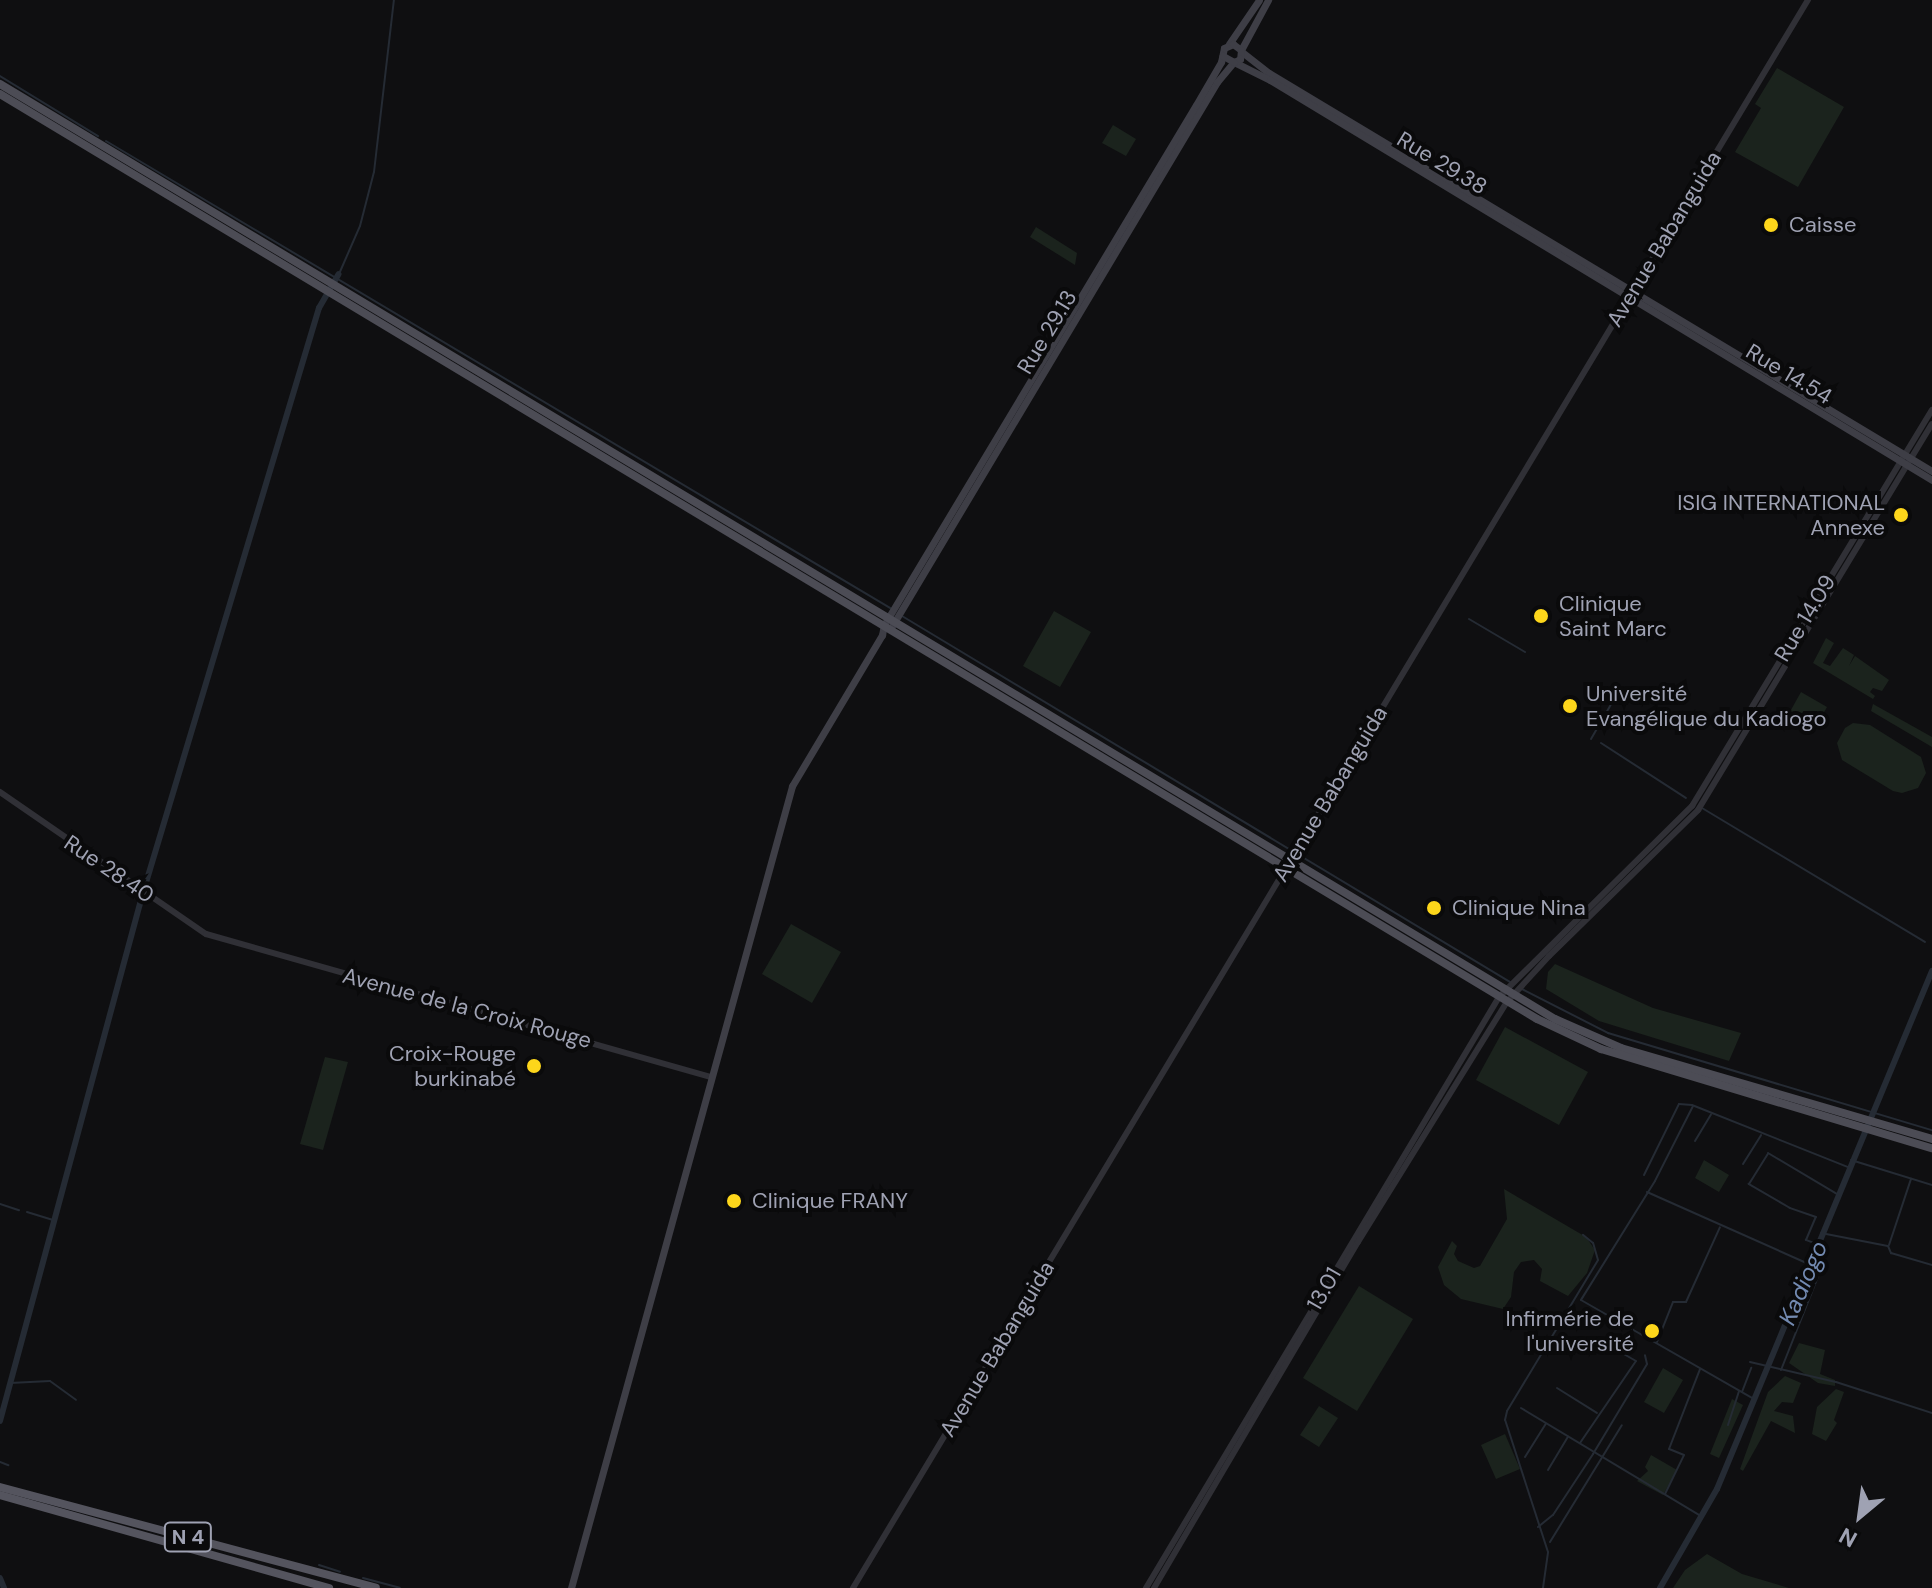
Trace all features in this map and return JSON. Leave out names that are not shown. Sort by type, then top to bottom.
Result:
[{"type":"highway","name":"N 4","points":[[0,1487],[376,1588]]},
{"type":"highway","name":"N 4","points":[[0,1495],[329,1588]]},
{"type":"main road","points":[[571,1588],[792,786],[1223,56],[1224,48],[1259,0]]},
{"type":"main road","points":[[1241,51],[1268,0]]},
{"type":"main road","name":"Rue 29.38","points":[[1229,44],[1282,80],[1631,294]]},
{"type":"main road","name":"Rue 29.13","points":[[889,623],[1217,82],[1241,51]]},
{"type":"main road","name":"Rue 29.38","points":[[1223,56],[1270,80],[1631,294]]},
{"type":"main road","points":[[0,84],[319,281]]},
{"type":"main road","points":[[0,94],[319,281],[1506,996],[1621,1048],[1855,1120],[1932,1148]]},
{"type":"main road","name":"Rue 14.54","points":[[1631,294],[1906,460],[1932,480]]},
{"type":"main road","points":[[1906,460],[1932,471]]},
{"type":"main road","points":[[1878,1128],[1932,1139]]},
{"type":"street","name":"Avenue Babanguida","points":[[853,1588],[1808,0]]},
{"type":"street","name":"Rue 14.09","points":[[1506,996],[1698,810],[1906,460],[1932,410]]},
{"type":"street","name":"Rue 14.09","points":[[1906,460],[1932,424]]},
{"type":"street","name":"Rue 28.40","points":[[0,792],[187,923],[223,940]]},
{"type":"street","name":"Avenue de la Croix Rouge","points":[[223,940],[711,1077]]},
{"type":"street","name":"13.01","points":[[1146,1588],[1506,996]]},
{"type":"street","name":"13.01","points":[[1154,1588],[1506,996]]},
{"type":"shaded area","points":[[1777,68],[1844,107],[1798,187],[1735,152],[1761,108],[1755,104]]},
{"type":"shaded area","points":[[1113,125],[1136,139],[1126,156],[1102,143]]},
{"type":"shaded area","points":[[1036,227],[1077,253],[1075,265],[1030,237]]},
{"type":"shaded area","points":[[1054,611],[1091,632],[1060,687],[1023,666]]},
{"type":"shaded area","points":[[1826,638],[1834,643],[1823,663],[1830,666],[1843,648],[1854,655],[1849,666],[1855,656],[1889,680],[1882,691],[1873,688],[1870,692],[1875,696],[1873,699],[1813,663]]},
{"type":"shaded area","points":[[1801,692],[1827,707],[1813,732],[1787,717]]},
{"type":"shaded area","points":[[1873,704],[1932,737],[1932,747],[1871,711]]},
{"type":"shaded area","points":[[1853,723],[1870,725],[1921,757],[1926,773],[1918,788],[1902,793],[1893,791],[1842,760],[1837,743],[1845,728]]},
{"type":"shaded area","points":[[791,924],[841,952],[812,1003],[762,974]]},
{"type":"shaded area","points":[[1555,964],[1653,1008],[1741,1033],[1729,1061],[1599,1021],[1546,989],[1548,972]]},
{"type":"shaded area","points":[[1505,1027],[1588,1072],[1559,1125],[1476,1080]]},
{"type":"shaded area","points":[[325,1057],[348,1062],[323,1150],[300,1144]]},
{"type":"shaded area","points":[[1704,1160],[1729,1175],[1719,1192],[1695,1178]]},
{"type":"shaded area","points":[[1504,1189],[1586,1237],[1595,1250],[1587,1273],[1568,1296],[1540,1281],[1542,1269],[1534,1260],[1521,1262],[1514,1272],[1511,1297],[1503,1309],[1461,1299],[1444,1285],[1438,1267],[1452,1241],[1457,1246],[1454,1254],[1458,1261],[1474,1268],[1480,1266],[1507,1219]]},
{"type":"shaded area","points":[[1359,1286],[1413,1319],[1357,1411],[1303,1378]]},
{"type":"shaded area","points":[[1799,1343],[1825,1350],[1820,1374],[1835,1380],[1835,1386],[1818,1383],[1789,1363]]},
{"type":"shaded area","points":[[1663,1368],[1683,1380],[1664,1413],[1644,1402]]},
{"type":"shaded area","points":[[1785,1376],[1801,1383],[1793,1403],[1782,1402],[1774,1411],[1793,1416],[1795,1433],[1771,1421],[1743,1471],[1740,1469],[1768,1392]]},
{"type":"shaded area","points":[[1836,1389],[1844,1392],[1834,1420],[1837,1423],[1826,1441],[1812,1434],[1817,1407]]},
{"type":"shaded area","points":[[1732,1399],[1743,1405],[1719,1458],[1710,1454]]},
{"type":"shaded area","points":[[1319,1406],[1338,1418],[1319,1447],[1300,1435]]},
{"type":"shaded area","points":[[1505,1434],[1520,1469],[1496,1479],[1481,1445]]},
{"type":"shaded area","points":[[1651,1455],[1677,1470],[1663,1495],[1637,1481],[1648,1471],[1645,1467]]},
{"type":"shaded area","points":[[1707,1554],[1742,1574],[1789,1588],[1673,1588],[1685,1570]]},
{"type":"waterway","points":[[339,274],[360,226],[374,172],[394,0]]},
{"type":"waterway","points":[[0,76],[98,136]]},
{"type":"waterway","points":[[106,141],[890,608]]},
{"type":"waterway","points":[[145,886],[319,308],[339,274]]},
{"type":"waterway","points":[[902,616],[1510,982]]},
{"type":"waterway","points":[[1469,619],[1525,652]]},
{"type":"waterway","points":[[1591,739],[1611,705]]},
{"type":"waterway","points":[[1601,743],[1686,798]]},
{"type":"waterway","points":[[1702,808],[1925,942]]},
{"type":"waterway","points":[[0,1421],[141,900]]},
{"type":"waterway","name":"Kadiogo","points":[[1660,1588],[1717,1489],[1932,971]]},
{"type":"waterway","points":[[1522,989],[1608,1033],[1932,1130]]},
{"type":"waterway","points":[[1644,1175],[1679,1104],[1692,1105],[1848,1167]]},
{"type":"waterway","points":[[1693,1106],[1655,1181],[1581,1300],[1754,1399]]},
{"type":"waterway","points":[[1695,1141],[1711,1114]]},
{"type":"waterway","points":[[1743,1164],[1761,1135]]},
{"type":"waterway","points":[[1817,1244],[1806,1240],[1816,1217],[1790,1208],[1749,1184],[1768,1153],[1837,1194]]},
{"type":"waterway","points":[[1851,1160],[1932,1185]]},
{"type":"waterway","points":[[1889,1245],[1911,1179]]},
{"type":"waterway","points":[[1647,1192],[1809,1264]]},
{"type":"waterway","points":[[0,1204],[19,1210]]},
{"type":"waterway","points":[[27,1212],[54,1220]]},
{"type":"waterway","points":[[1657,1342],[1673,1302],[1686,1302],[1720,1227]]},
{"type":"waterway","points":[[1821,1233],[1888,1246],[1891,1253],[1932,1265]]},
{"type":"waterway","points":[[1543,1588],[1548,1552],[1505,1420],[1507,1411],[1598,1260],[1593,1243],[1583,1235]]},
{"type":"waterway","points":[[1781,1370],[1825,1259]]},
{"type":"waterway","points":[[1580,1443],[1636,1361],[1601,1341]]},
{"type":"waterway","points":[[1538,1527],[1553,1515],[1593,1454],[1647,1364],[1645,1355]]},
{"type":"waterway","points":[[1750,1362],[1836,1382],[1932,1413]]},
{"type":"waterway","points":[[1742,1392],[1751,1368]]},
{"type":"waterway","points":[[1665,1494],[1684,1455],[1669,1449],[1700,1369]]},
{"type":"waterway","points":[[10,1383],[50,1381],[76,1400]]},
{"type":"waterway","points":[[1557,1388],[1597,1413]]},
{"type":"waterway","points":[[1728,1425],[1739,1392]]},
{"type":"waterway","points":[[1521,1408],[1701,1516]]},
{"type":"waterway","points":[[1525,1457],[1546,1424]]},
{"type":"waterway","points":[[1550,1542],[1622,1425]]},
{"type":"waterway","points":[[1548,1470],[1568,1437]]},
{"type":"waterway","points":[[0,1462],[8,1465]]},
{"type":"waterway","points":[[319,1565],[340,1572]]},
{"type":"waterway","points":[[0,1578],[4,1588]]},
{"type":"waterway","points":[[363,1578],[400,1588]]},
{"type":"place","name":"Caisse","points":[[1771,225]]},
{"type":"place","name":"ISIG INTERNATIONAL Annexe","points":[[1901,515]]},
{"type":"place","name":"Clinique Saint Marc","points":[[1541,616]]},
{"type":"place","name":"Université Evangélique du Kadiogo","points":[[1570,706]]},
{"type":"place","name":"Clinique Nina","points":[[1434,908]]},
{"type":"place","name":"Croix-Rouge burkinabé","points":[[534,1066]]},
{"type":"place","name":"Clinique FRANY","points":[[734,1201]]},
{"type":"place","name":"Infirmérie de l'université","points":[[1652,1331]]}]
